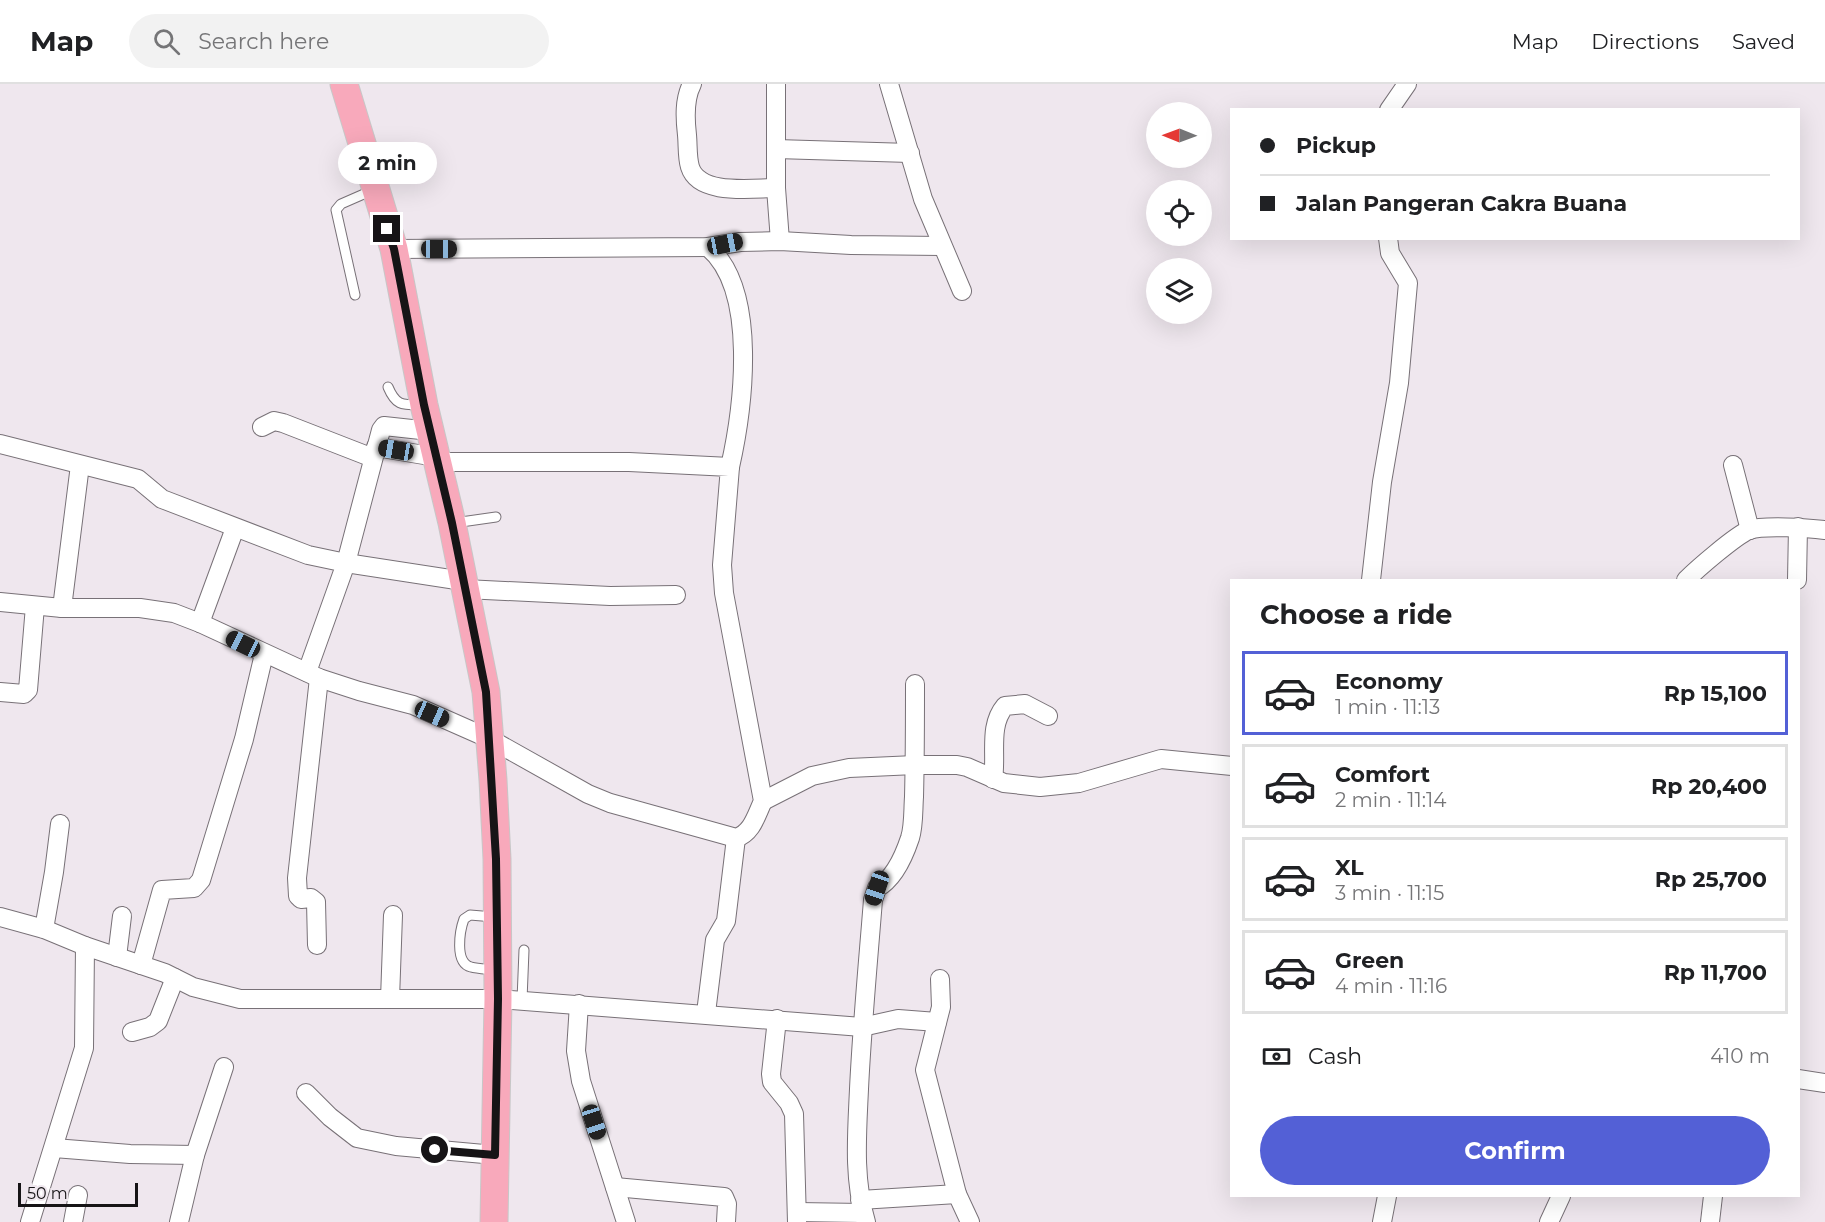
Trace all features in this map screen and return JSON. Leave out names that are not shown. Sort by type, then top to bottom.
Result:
[{"type":"main road","points":[[344,84],[394,249],[424,405],[452,523],[486,692],[496,859],[498,970],[510,999],[495,1155],[494,1222]]},
{"type":"street","points":[[692,84],[686,101],[685,119],[691,168],[697,178],[707,186],[717,188],[776,188]]},
{"type":"street","points":[[776,84],[776,188],[780,241]]},
{"type":"street","points":[[890,84],[924,199],[962,291]]},
{"type":"street","points":[[1391,108],[1407,84]]},
{"type":"street","points":[[776,149],[910,153]]},
{"type":"street","points":[[1371,579],[1382,482],[1399,383],[1408,283],[1390,253],[1388,240]]},
{"type":"street","points":[[394,249],[724,245],[780,241],[851,245],[942,246]]},
{"type":"street","points":[[0,602],[63,608],[159,610],[200,623],[313,675],[358,691],[413,705],[490,739],[588,794],[610,803],[736,838],[743,836],[751,827],[763,801],[724,593],[722,565],[730,467],[742,406],[744,376],[739,314],[732,280],[718,256],[724,245]]},
{"type":"street","points":[[262,427],[274,421],[284,423],[375,453],[434,450],[730,467]]},
{"type":"street","points":[[317,945],[316,902],[311,898],[301,899],[298,896],[297,878],[313,675],[346,563],[381,430],[384,426],[434,450]]},
{"type":"street","points":[[0,444],[138,479],[162,499],[308,555],[464,585],[610,596],[676,596]]},
{"type":"street","points":[[63,608],[80,465]]},
{"type":"street","points":[[1733,465],[1750,530]]},
{"type":"street","points":[[1797,579],[1798,527]]},
{"type":"street","points":[[1690,575],[1750,530],[1798,527],[1825,530]]},
{"type":"street","points":[[200,623],[235,528]]},
{"type":"street","points":[[0,692],[24,694],[28,690],[35,606]]},
{"type":"street","points":[[141,965],[162,890],[195,888],[201,880],[243,739],[264,654]]},
{"type":"street","points":[[863,1212],[857,1176],[857,1126],[862,1027],[875,894],[890,879],[910,838],[913,825],[915,684]]},
{"type":"street","points":[[993,779],[998,714],[1005,706],[1025,704],[1048,716]]},
{"type":"street","points":[[763,801],[812,776],[834,770],[915,765],[967,767],[993,779],[1040,787],[1079,783],[1161,759],[1230,766]]},
{"type":"street","points":[[44,929],[60,824]]},
{"type":"street","points":[[706,1013],[715,940],[726,921],[736,838]]},
{"type":"street","points":[[390,999],[393,915]]},
{"type":"street","points":[[117,957],[122,916]]},
{"type":"street","points":[[0,917],[44,929],[193,987],[240,999],[510,999],[862,1027],[898,1019],[937,1022]]},
{"type":"street","points":[[30,1222],[84,1048],[85,946]]},
{"type":"street","points":[[132,1032],[150,1027],[158,1021],[174,978]]},
{"type":"street","points":[[940,979],[941,1007],[925,1070],[957,1194],[970,1222]]},
{"type":"street","points":[[579,1004],[576,1051],[581,1081],[626,1222]]},
{"type":"street","points":[[777,1019],[771,1074],[774,1086],[789,1103],[794,1114],[797,1217],[863,1212],[957,1194]]},
{"type":"street","points":[[179,1222],[195,1155],[224,1067]]},
{"type":"street","points":[[1800,1079],[1825,1083]]},
{"type":"street","points":[[306,1093],[330,1117],[357,1138],[396,1146],[495,1155]]},
{"type":"street","points":[[54,1148],[130,1154],[195,1155]]},
{"type":"street","points":[[615,1187],[724,1197],[727,1204],[726,1222]]},
{"type":"street","points":[[73,1222],[78,1195]]},
{"type":"street","points":[[1382,1222],[1387,1197]]},
{"type":"street","points":[[1549,1222],[1562,1197]]},
{"type":"street","points":[[1710,1222],[1713,1199]]},
{"type":"lane","points":[[355,295],[336,210],[341,204],[375,189]]},
{"type":"lane","points":[[388,387],[394,400],[399,403],[424,405]]},
{"type":"lane","points":[[452,523],[496,517]]},
{"type":"lane","points":[[497,917],[470,915],[464,919],[461,927],[461,953],[463,962],[469,967],[498,970]]},
{"type":"lane","points":[[510,999],[524,950]]},
{"type":"route","points":[[387,229],[394,249],[424,405],[452,523],[486,692],[494,800],[498,999],[495,1155],[435,1150]]}]
